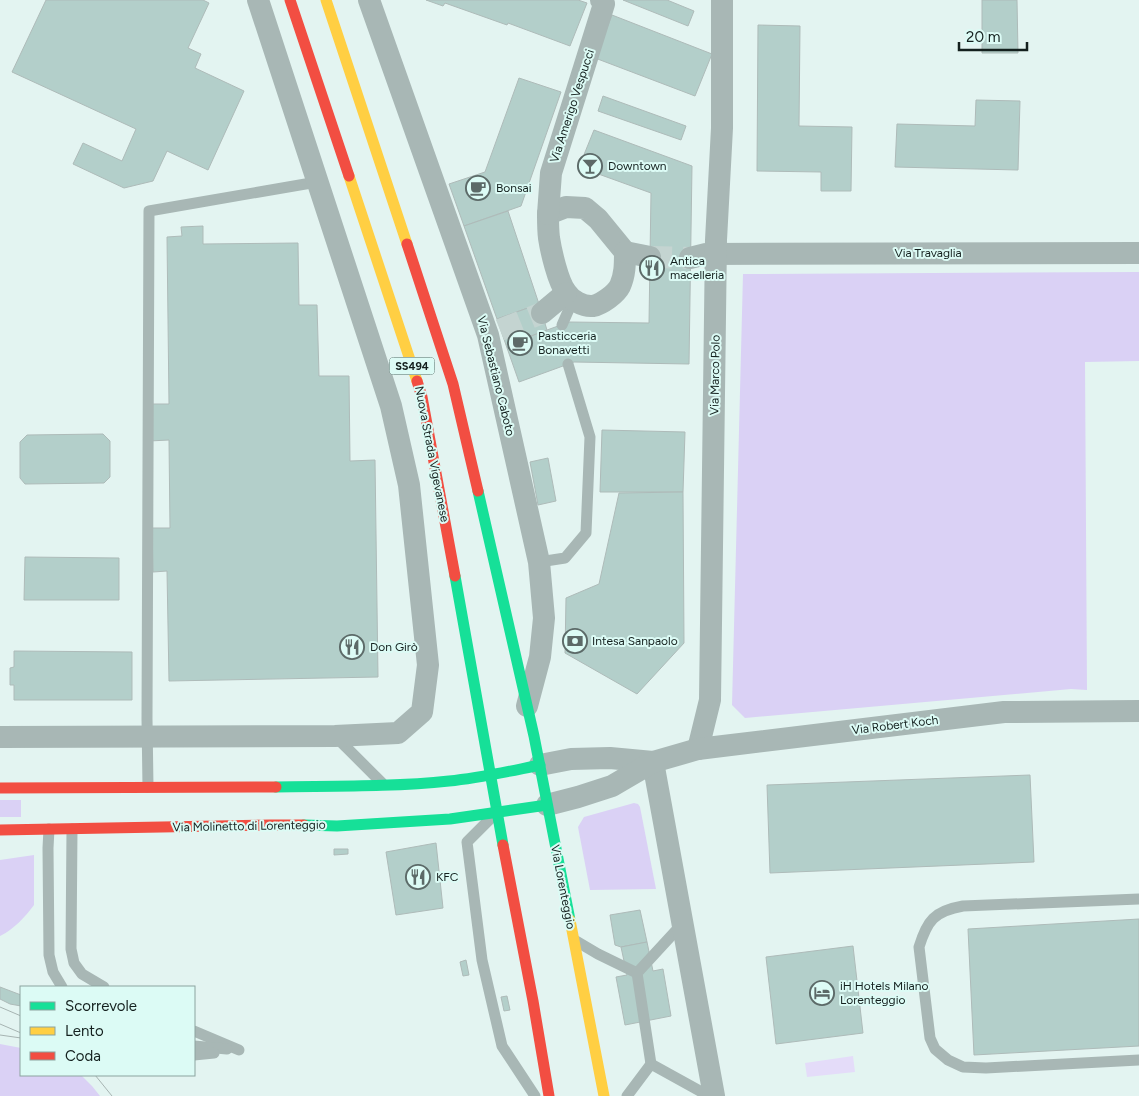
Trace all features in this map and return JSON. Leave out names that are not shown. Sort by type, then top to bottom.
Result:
[{"type":"main road","name":"Nuova Strada Vigevanese","points":[[290,0],[422,397],[490,775]]},
{"type":"main road","name":"SS494","points":[[326,0],[453,384],[540,765]]},
{"type":"main road","points":[[0,788],[385,786],[450,782],[540,765]]},
{"type":"main road","name":"Via Lorenteggio","points":[[540,765],[604,1096]]},
{"type":"main road","name":"SS494","points":[[490,775],[497,812]]},
{"type":"main road","points":[[67,796],[91,787]]},
{"type":"main road","points":[[274,787],[281,792],[285,799]]},
{"type":"main road","name":"Via Molinetto di Lorenteggio","points":[[0,830],[50,825],[72,829],[337,826],[450,818],[547,805]]},
{"type":"main road","points":[[497,812],[531,992],[548,1096]]},
{"type":"main road","points":[[271,826],[284,815]]},
{"type":"street","points":[[0,737],[335,736],[398,733],[422,712],[428,665],[409,485],[391,406],[258,0]]},
{"type":"street","name":"Via Sebastiano Caboto","points":[[369,0],[494,332],[539,562],[544,618],[540,657],[528,706]]},
{"type":"street","name":"Via Amerigo Vespucci","points":[[548,214],[551,172],[604,4],[601,0]]},
{"type":"street","name":"Via Marco Polo","points":[[698,749],[710,700],[716,254],[722,128],[722,0]]},
{"type":"street","points":[[625,252],[624,274],[619,287],[613,295],[592,306],[581,304],[570,296],[560,281],[548,237],[548,214],[566,207],[585,208],[598,219],[625,252],[650,257]]},
{"type":"street","name":"Via Travaglia","points":[[690,258],[706,254],[1139,253]]},
{"type":"street","points":[[542,313],[570,296]]},
{"type":"street","name":"Via Robert Koch","points":[[547,805],[612,786],[653,762],[698,749],[1004,712],[1139,711]]},
{"type":"street","name":"Via Robert Koch","points":[[540,765],[571,759],[610,758],[653,762]]},
{"type":"street","points":[[653,762],[714,1096]]},
{"type":"lane","points":[[148,787],[149,211],[317,182]]},
{"type":"lane","points":[[562,325],[570,296]]},
{"type":"lane","points":[[539,562],[565,558],[586,533],[590,437],[568,364]]},
{"type":"lane","points":[[335,736],[385,786]]},
{"type":"lane","points":[[497,812],[467,842],[482,960],[502,1046],[535,1096]]},
{"type":"lane","points":[[50,825],[48,848],[49,955],[53,972],[61,986]]},
{"type":"lane","points":[[72,829],[71,949],[74,964],[82,974],[102,986]]},
{"type":"lane","points":[[1139,899],[963,906],[948,909],[931,920],[923,933],[919,947],[930,1038],[935,1049],[948,1060],[964,1067],[986,1068],[1139,1060]]},
{"type":"lane","points":[[637,973],[683,923]]},
{"type":"lane","points":[[573,939],[598,954],[637,973]]},
{"type":"lane","points":[[53,972],[69,986]]},
{"type":"lane","points":[[627,1096],[651,1064],[637,973]]},
{"type":"lane","points":[[195,1031],[239,1050]]},
{"type":"lane","points":[[195,1046],[239,1050]]},
{"type":"lane","points":[[195,1055],[239,1050]]},
{"type":"lane","points":[[651,1064],[710,1096]]},
{"type":"shaded area","points":[[1139,272],[1139,361],[1085,362],[1087,690],[1071,689],[745,718],[732,705],[743,274]]},
{"type":"shaded area","points":[[0,800],[21,800],[21,817],[0,817]]},
{"type":"shaded area","points":[[634,803],[640,807],[656,889],[590,890],[578,827],[584,817]]},
{"type":"shaded area","points":[[34,855],[34,905],[19,922],[0,936],[0,860]]},
{"type":"shaded area","points":[[0,1044],[20,1048],[20,1076],[82,1076],[100,1096],[0,1096]]},
{"type":"shaded area","points":[[853,1056],[855,1072],[807,1077],[805,1063]]},
{"type":"building","points":[[46,0],[203,0],[209,3],[188,48],[201,54],[195,68],[244,91],[208,170],[167,151],[153,181],[124,188],[73,164],[83,143],[122,161],[136,129],[12,72]]},
{"type":"building","points":[[426,0],[578,0],[587,3],[570,46],[508,23],[507,25],[445,3],[443,6]]},
{"type":"building","points":[[623,0],[667,0],[694,11],[688,26]]},
{"type":"building","points":[[982,0],[1017,0],[1018,53],[982,53]]},
{"type":"building","points":[[612,15],[712,54],[695,96],[595,58]]},
{"type":"building","points":[[758,25],[800,26],[799,126],[852,127],[851,191],[821,191],[821,172],[757,171]]},
{"type":"building","points":[[519,78],[561,92],[521,206],[464,226],[449,184],[485,172]]},
{"type":"building","points":[[603,96],[686,126],[681,140],[598,111]]},
{"type":"building","points":[[976,100],[1020,101],[1018,170],[895,167],[897,124],[975,126]]},
{"type":"building","points":[[594,130],[692,166],[689,364],[574,362],[519,382],[506,345],[569,322],[649,323],[651,193],[579,167]]},
{"type":"building","points":[[508,211],[539,304],[497,319],[464,226]]},
{"type":"building","points":[[203,226],[203,244],[298,243],[299,305],[317,305],[319,376],[349,376],[350,461],[375,460],[378,677],[169,681],[167,571],[153,572],[152,528],[170,528],[169,440],[149,441],[149,404],[169,404],[167,237],[182,236],[181,227]]},
{"type":"building","points":[[539,304],[547,330],[506,345],[497,319]]},
{"type":"building","points":[[602,430],[685,432],[683,492],[600,492]]},
{"type":"building","points":[[103,434],[110,441],[110,477],[104,483],[25,484],[20,478],[20,442],[27,435]]},
{"type":"building","points":[[548,458],[556,501],[538,505],[530,462]]},
{"type":"building","points":[[683,492],[684,643],[637,694],[565,653],[566,598],[599,584],[619,493]]},
{"type":"building","points":[[25,557],[119,558],[119,600],[24,600]]},
{"type":"building","points":[[14,651],[132,652],[132,700],[14,700],[14,685],[10,685],[10,668],[14,667]]},
{"type":"building","points":[[1030,775],[1034,862],[770,873],[767,785]]},
{"type":"building","points":[[436,843],[443,908],[396,915],[386,852]]},
{"type":"building","points":[[334,849],[348,849],[348,854],[334,855]]},
{"type":"building","points":[[640,910],[647,942],[621,947],[615,945],[610,915]]},
{"type":"building","points":[[1139,919],[1139,1046],[974,1055],[968,929]]},
{"type":"building","points":[[647,942],[653,971],[663,969],[671,1016],[625,1025],[616,977],[627,975],[621,947]]},
{"type":"building","points":[[853,946],[863,1033],[776,1044],[766,957]]},
{"type":"building","points":[[466,960],[469,975],[463,976],[460,962]]},
{"type":"building","points":[[0,987],[20,995],[20,1006],[10,1004],[0,999]]},
{"type":"building","points":[[507,996],[510,1010],[504,1011],[501,997]]},
{"type":"tunnel","points":[[650,257],[690,258]]},
{"type":"tunnel","points":[[500,330],[542,313]]},
{"type":"tram line","points":[[0,1007],[20,1016]]},
{"type":"tram line","points":[[0,1024],[20,1033]]},
{"type":"tram line","points":[[0,1035],[20,1038]]},
{"type":"tram line","points":[[96,1076],[112,1096]]},
{"type":"traffic: fast","points":[[478,491],[534,736],[570,920]]},
{"type":"traffic: fast","points":[[455,576],[503,845]]},
{"type":"traffic: fast","points":[[276,787],[428,783],[472,778],[540,765]]},
{"type":"traffic: fast","points":[[304,825],[337,826],[450,819],[547,805]]},
{"type":"traffic: slow","points":[[326,0],[407,244]]},
{"type":"traffic: slow","points":[[349,176],[417,381]]},
{"type":"traffic: slow","points":[[570,920],[604,1096]]},
{"type":"traffic: jam","points":[[290,0],[349,176]]},
{"type":"traffic: jam","points":[[407,244],[453,384],[478,491]]},
{"type":"traffic: jam","points":[[417,381],[422,397],[455,576]]},
{"type":"traffic: jam","points":[[0,788],[276,787]]},
{"type":"traffic: jam","points":[[0,830],[304,825]]},
{"type":"traffic: jam","points":[[503,845],[549,1096]]},
{"type":"place","name":"Downtown","points":[[590,166]]},
{"type":"place","name":"Bonsai","points":[[478,188]]},
{"type":"place","name":"Antica macelleria","points":[[652,268]]},
{"type":"place","name":"Pasticceria Bonavetti","points":[[520,343]]},
{"type":"place","name":"Intesa Sanpaolo","points":[[575,641]]},
{"type":"place","name":"Don Girò","points":[[352,647]]},
{"type":"place","name":"KFC","points":[[418,877]]},
{"type":"place","name":"iH Hotels Milano Lorenteggio","points":[[822,993]]}]
